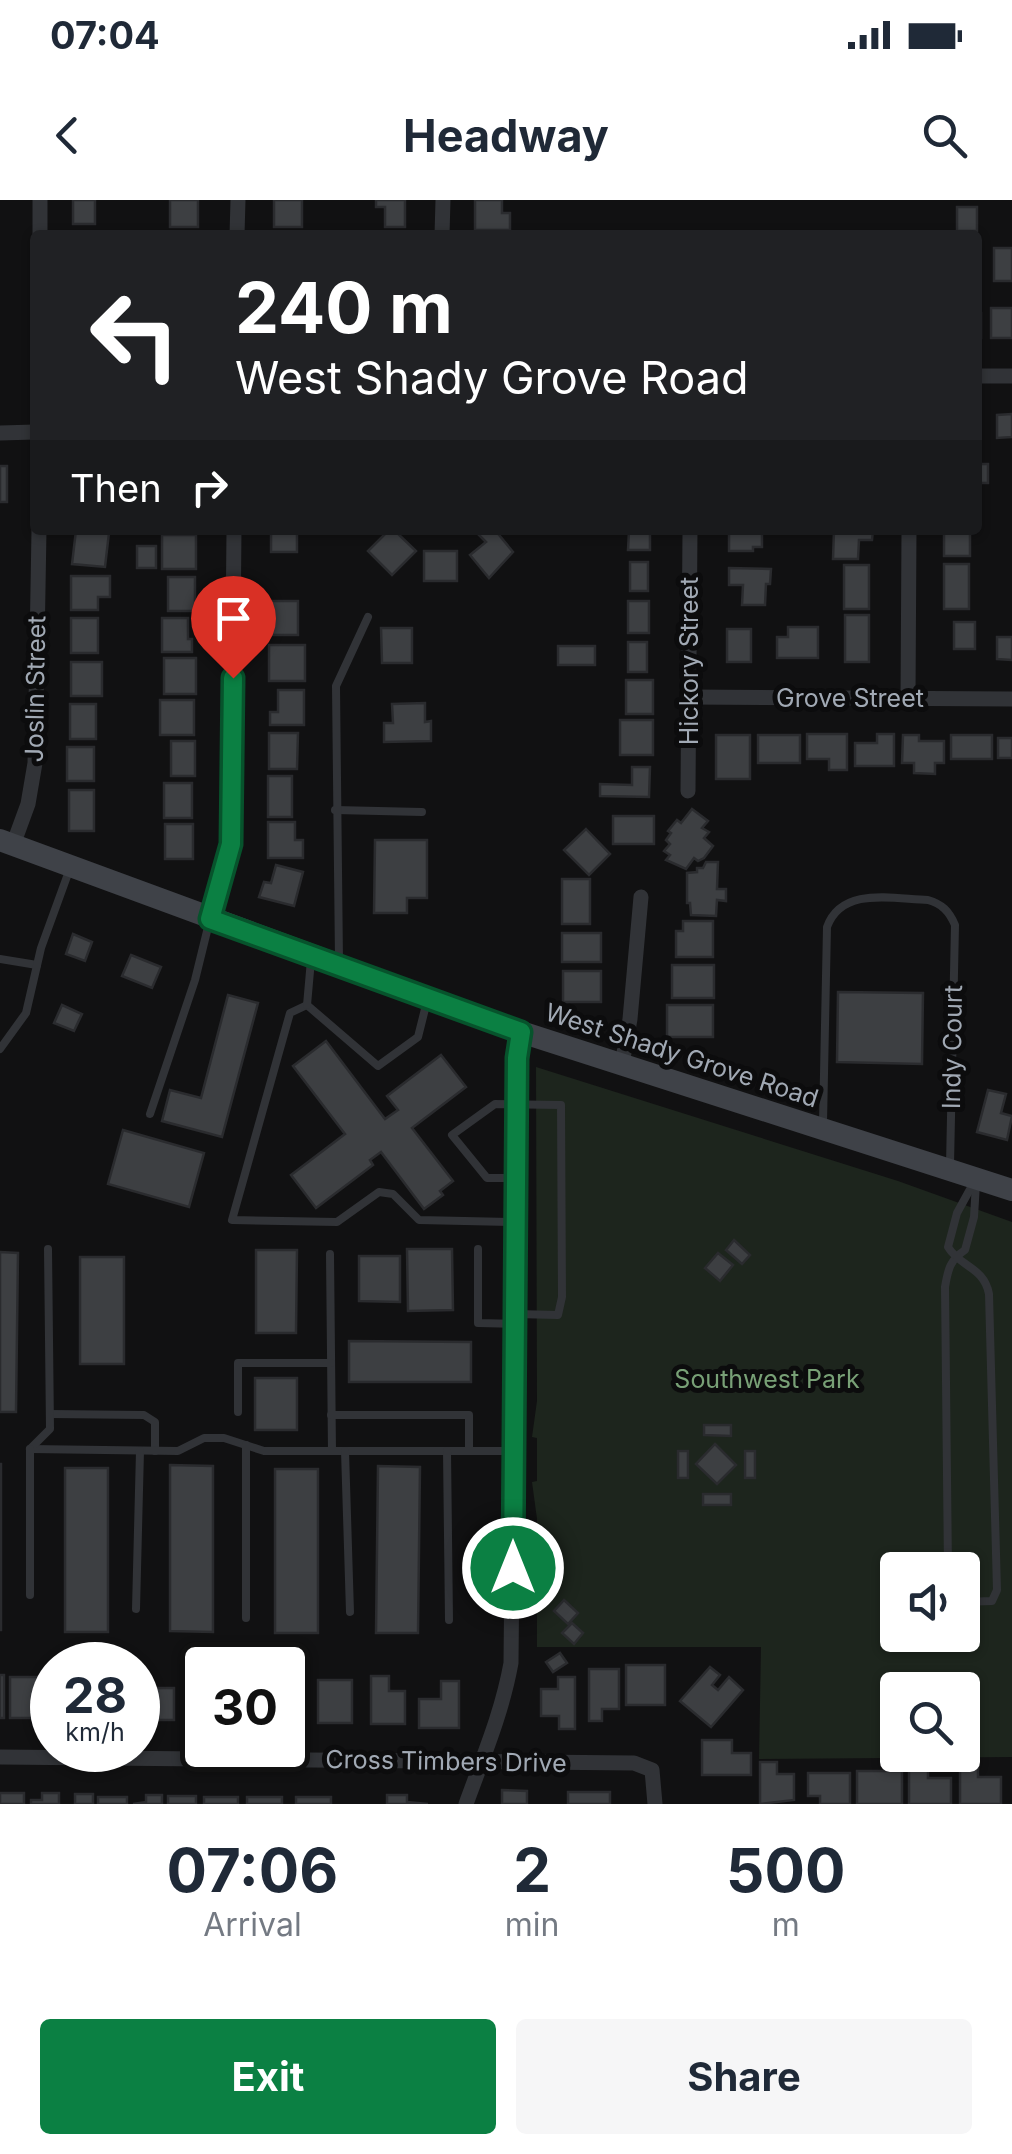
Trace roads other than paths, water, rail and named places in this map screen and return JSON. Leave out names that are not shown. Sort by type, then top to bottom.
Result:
[{"type":"main road","name":"West Shady Grove Road","points":[[6,843],[521,1032],[1012,1190]]},
{"type":"street","points":[[40,200],[40,230]]},
{"type":"street","points":[[237,230],[238,200]]},
{"type":"street","points":[[442,230],[443,200]]},
{"type":"street","points":[[982,376],[1012,376]]},
{"type":"street","points":[[0,433],[30,432]]},
{"type":"street","name":"Joslin Street","points":[[6,843],[28,804],[35,763],[39,535]]},
{"type":"street","points":[[210,919],[231,844],[234,535]]},
{"type":"street","name":"Hickory Street","points":[[688,791],[690,535]]},
{"type":"street","points":[[908,698],[909,535]]},
{"type":"street","name":"Grove Street","points":[[689,697],[1012,699]]},
{"type":"street","points":[[622,1064],[641,897]]},
{"type":"street","points":[[466,1804],[505,1696],[510,1663],[521,1032]]},
{"type":"street","name":"Cross Timbers Drive","points":[[0,1757],[634,1763],[652,1770],[654,1804]]},
{"type":"lane","points":[[339,966],[336,686],[368,617]]},
{"type":"lane","points":[[336,810],[422,812]]},
{"type":"lane","points":[[0,1049],[26,1014],[37,965],[70,867]]},
{"type":"lane","name":"Indy Court","points":[[822,1129],[827,927],[831,916],[848,901],[860,898],[928,900],[945,908],[954,925],[950,1170]]},
{"type":"lane","points":[[150,1114],[195,980],[210,919]]},
{"type":"lane","points":[[307,1004],[312,956]]},
{"type":"lane","points":[[0,959],[37,965]]},
{"type":"lane","points":[[307,1004],[378,1066],[418,1037],[428,998]]},
{"type":"lane","points":[[307,1004],[290,1013],[232,1220],[337,1222],[379,1192],[392,1194],[419,1220],[516,1222]]},
{"type":"lane","points":[[478,1250],[478,1324],[558,1314],[562,1296],[561,1105],[495,1104],[452,1135],[486,1178],[516,1178]]},
{"type":"lane","points":[[976,1178],[957,1212],[948,1247],[954,1257],[980,1272],[990,1294],[998,1590],[992,1600],[980,1601]]},
{"type":"lane","points":[[948,1552],[946,1287],[949,1266],[965,1250],[974,1217],[976,1178]]},
{"type":"lane","points":[[30,1595],[30,1449],[50,1430],[48,1250]]},
{"type":"lane","points":[[330,1254],[332,1451]]},
{"type":"lane","points":[[238,1412],[238,1364],[331,1363]]},
{"type":"lane","points":[[50,1414],[144,1415],[155,1422],[155,1451]]},
{"type":"lane","points":[[332,1415],[470,1415],[470,1451]]},
{"type":"lane","points":[[30,1449],[178,1451],[204,1438],[224,1438],[264,1451],[514,1451]]},
{"type":"lane","points":[[246,1445],[246,1618]]},
{"type":"lane","points":[[136,1609],[140,1451]]},
{"type":"lane","points":[[346,1451],[350,1612]]},
{"type":"lane","points":[[447,1451],[449,1620]]},
{"type":"park label","name":"Southwest Park","points":[[767,1379]]}]
